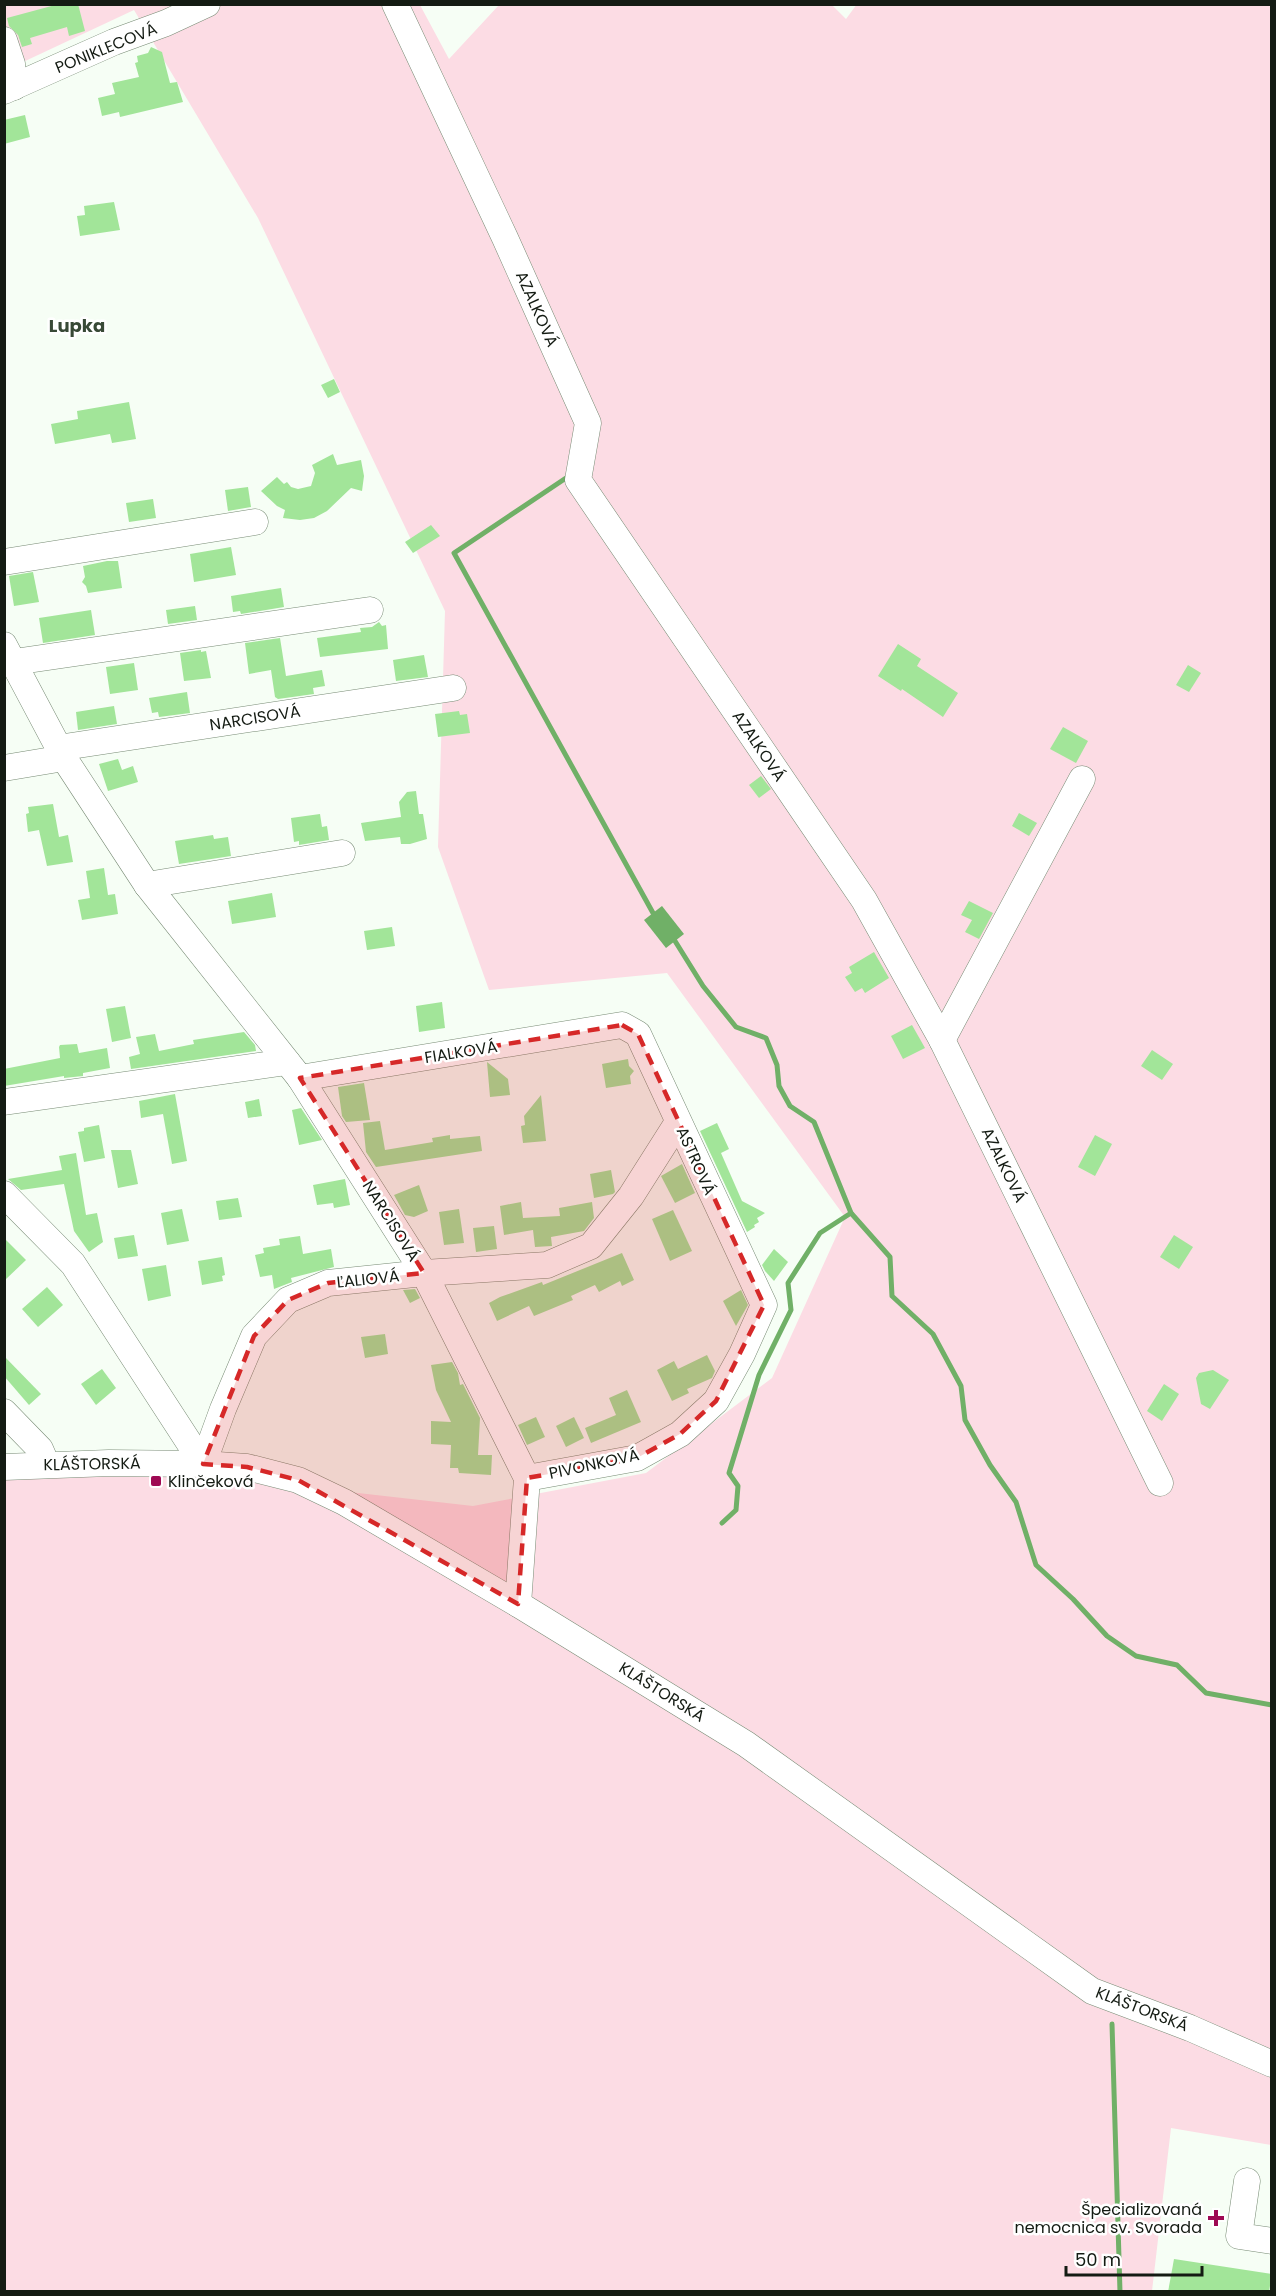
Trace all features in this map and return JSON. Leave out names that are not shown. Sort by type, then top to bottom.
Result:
[{"type":"street","name":"PONIKLECOVÁ","points":[[9,89],[207,4]]},
{"type":"street","name":"AZALKOVÁ","points":[[395,4],[505,238],[588,423],[579,480],[864,900],[942,1040],[1160,1483]]},
{"type":"street","points":[[4,39],[12,63],[9,89]]},
{"type":"street","points":[[4,562],[255,522]]},
{"type":"street","name":"NARCISOVÁ","points":[[370,610],[9,653],[61,753],[147,885],[294,1070],[424,1273],[527,1478]]},
{"type":"street","name":"NARCISOVÁ","points":[[4,768],[61,753],[453,687]]},
{"type":"street","points":[[942,1040],[1083,779]]},
{"type":"street","points":[[147,885],[342,853]]},
{"type":"street","name":"FIALKOVÁ","points":[[4,1102],[294,1070],[622,1025]]},
{"type":"street","name":"ASTROVÁ","points":[[622,1025],[638,1034],[764,1305]]},
{"type":"street","name":"ĽALIOVÁ","points":[[202,1464],[222,1409],[254,1336],[288,1300],[328,1283],[424,1273],[547,1265],[591,1246],[631,1196],[678,1122]]},
{"type":"street","points":[[4,1194],[73,1264],[202,1464]]},
{"type":"street","name":"PIVONKOVÁ","points":[[527,1478],[637,1458],[680,1434],[716,1401],[742,1354],[764,1305]]},
{"type":"street","points":[[4,1412],[40,1449],[47,1465]]},
{"type":"street","name":"KLÁŠTORSKÁ","points":[[4,1467],[202,1464],[247,1467],[298,1480],[344,1502],[518,1604],[746,1744],[1092,1991],[1190,2028],[1272,2064]]},
{"type":"street","points":[[518,1604],[527,1478]]},
{"type":"street","points":[[1247,2181],[1239,2236],[1272,2241]]},
{"type":"highlighted area","points":[[622,1025],[638,1034],[764,1305],[716,1401],[680,1434],[637,1458],[527,1478],[518,1604],[298,1480],[247,1467],[203,1464],[254,1336],[288,1300],[328,1283],[424,1273],[300,1078]]},
{"type":"shaded area","points":[[831,4],[846,19],[857,4],[1271,5],[1271,2145],[1171,2128],[1152,2291],[5,2292],[5,1476],[119,1466],[473,1506],[646,1473],[772,1378],[845,1217],[667,973],[489,990],[438,847],[445,611],[258,218],[134,10],[6,70],[5,5],[420,5],[449,59],[499,5]]},
{"type":"shaded area","points":[[662,906],[684,934],[666,948],[644,920]]},
{"type":"building","points":[[59,4],[78,4],[85,31],[69,36],[67,27],[30,38],[32,44],[22,47],[18,35],[9,26],[7,18]]},
{"type":"building","points":[[151,47],[162,52],[170,83],[177,82],[183,102],[120,117],[119,112],[102,116],[98,98],[115,94],[112,83],[139,77],[135,63],[138,62],[137,56],[148,53]]},
{"type":"building","points":[[25,115],[30,137],[4,144],[4,120]]},
{"type":"building","points":[[114,202],[120,230],[80,236],[77,216],[85,215],[84,206]]},
{"type":"building","points":[[334,379],[340,392],[328,398],[321,385]]},
{"type":"building","points":[[129,402],[136,439],[112,443],[110,434],[55,444],[51,424],[78,419],[77,411]]},
{"type":"building","points":[[333,454],[337,465],[361,460],[364,476],[362,491],[351,488],[327,511],[314,518],[300,520],[283,518],[285,510],[277,506],[261,491],[277,477],[284,484],[287,482],[291,487],[298,489],[311,486],[315,473],[312,465]]},
{"type":"building","points":[[248,487],[251,507],[228,511],[225,490]]},
{"type":"building","points":[[153,499],[156,518],[129,522],[126,503]]},
{"type":"building","points":[[431,525],[440,536],[413,553],[405,542]]},
{"type":"building","points":[[231,547],[236,575],[194,582],[190,554]]},
{"type":"building","points":[[118,561],[122,588],[88,593],[82,582],[85,577],[83,566]]},
{"type":"building","points":[[33,572],[39,602],[14,606],[9,576]]},
{"type":"building","points":[[281,588],[284,607],[241,614],[240,611],[233,612],[231,596]]},
{"type":"building","points":[[195,606],[197,620],[168,624],[166,610]]},
{"type":"building","points":[[91,610],[95,635],[43,643],[39,618]]},
{"type":"building","points":[[379,622],[382,626],[386,625],[388,649],[320,657],[317,638],[361,632],[360,628],[372,627]]},
{"type":"building","points":[[280,638],[286,676],[322,670],[325,686],[313,688],[314,694],[278,699],[275,697],[271,670],[249,674],[245,643]]},
{"type":"building","points":[[898,644],[921,659],[917,666],[958,693],[943,717],[902,689],[901,691],[878,676]]},
{"type":"building","points":[[201,650],[201,652],[206,651],[211,678],[184,681],[180,653]]},
{"type":"building","points":[[424,655],[428,677],[396,681],[393,660]]},
{"type":"building","points":[[134,663],[138,690],[110,694],[106,667]]},
{"type":"building","points":[[1188,665],[1201,673],[1189,692],[1176,685]]},
{"type":"building","points":[[187,692],[190,713],[159,717],[158,712],[152,713],[149,698]]},
{"type":"building","points":[[114,706],[117,724],[78,730],[76,712]]},
{"type":"building","points":[[459,711],[460,715],[467,714],[470,733],[438,737],[435,714]]},
{"type":"building","points":[[1063,727],[1088,741],[1076,763],[1050,749]]},
{"type":"building","points":[[118,759],[122,770],[133,766],[138,782],[108,791],[99,764]]},
{"type":"building","points":[[761,776],[771,789],[759,798],[749,785]]},
{"type":"building","points":[[416,791],[419,814],[423,814],[427,839],[410,844],[401,844],[400,837],[365,841],[361,823],[401,817],[399,802],[407,792]]},
{"type":"building","points":[[53,804],[59,837],[68,835],[73,862],[47,866],[39,830],[28,832],[26,814],[29,813],[28,807]]},
{"type":"building","points":[[1019,813],[1037,823],[1029,836],[1012,826]]},
{"type":"building","points":[[320,814],[322,827],[327,826],[329,840],[299,845],[299,841],[294,842],[291,818]]},
{"type":"building","points":[[213,835],[214,839],[228,837],[231,856],[179,864],[175,841]]},
{"type":"building","points":[[104,868],[108,895],[115,894],[118,914],[82,920],[78,900],[90,898],[86,871]]},
{"type":"building","points":[[272,893],[276,917],[232,924],[228,901]]},
{"type":"building","points":[[969,901],[993,913],[979,939],[965,932],[972,920],[961,915]]},
{"type":"building","points":[[392,927],[395,946],[367,950],[364,931]]},
{"type":"building","points":[[874,952],[889,978],[865,993],[862,988],[855,992],[845,977],[852,973],[849,967]]},
{"type":"building","points":[[442,1002],[445,1028],[419,1032],[416,1006]]},
{"type":"building","points":[[125,1006],[131,1038],[112,1042],[106,1009]]},
{"type":"building","points":[[912,1025],[925,1048],[903,1059],[891,1036]]},
{"type":"building","points":[[244,1032],[255,1045],[256,1051],[131,1069],[129,1057],[140,1054],[136,1037],[155,1034],[159,1051],[194,1044],[193,1040]]},
{"type":"building","points":[[77,1044],[79,1053],[107,1048],[110,1068],[83,1073],[83,1076],[64,1078],[64,1076],[4,1086],[4,1069],[60,1058],[60,1045]]},
{"type":"building","points":[[1152,1050],[1173,1064],[1162,1080],[1141,1066]]},
{"type":"building","points":[[628,1059],[629,1066],[634,1071],[630,1076],[631,1084],[606,1088],[602,1064]]},
{"type":"building","points":[[487,1062],[508,1079],[510,1095],[490,1097]]},
{"type":"building","points":[[364,1083],[370,1120],[346,1122],[342,1116],[338,1087]]},
{"type":"building","points":[[175,1094],[187,1161],[172,1164],[163,1114],[141,1118],[139,1101]]},
{"type":"building","points":[[541,1095],[546,1141],[523,1143],[521,1126],[525,1125],[524,1116]]},
{"type":"building","points":[[259,1099],[262,1116],[248,1118],[245,1102]]},
{"type":"building","points":[[301,1108],[322,1140],[299,1145],[292,1110]]},
{"type":"building","points":[[380,1121],[385,1150],[433,1142],[432,1138],[450,1135],[450,1139],[480,1136],[482,1151],[376,1167],[366,1152],[363,1123]]},
{"type":"building","points":[[717,1123],[729,1149],[721,1153],[742,1201],[765,1213],[757,1218],[759,1222],[754,1225],[755,1227],[747,1232],[700,1131]]},
{"type":"building","points":[[99,1125],[105,1158],[84,1162],[78,1132],[84,1131],[84,1128]]},
{"type":"building","points":[[1095,1135],[1112,1144],[1095,1176],[1078,1167]]},
{"type":"building","points":[[111,1150],[131,1150],[138,1184],[118,1188]]},
{"type":"building","points":[[76,1153],[86,1215],[97,1213],[103,1242],[89,1252],[74,1231],[64,1184],[21,1190],[8,1179],[62,1170],[59,1156]]},
{"type":"building","points":[[682,1164],[695,1193],[675,1203],[661,1176]]},
{"type":"building","points":[[611,1170],[615,1192],[594,1198],[590,1174]]},
{"type":"building","points":[[345,1179],[350,1205],[334,1208],[333,1203],[317,1205],[313,1185]]},
{"type":"building","points":[[419,1185],[428,1211],[414,1217],[405,1215],[394,1195]]},
{"type":"building","points":[[238,1198],[242,1217],[219,1220],[216,1201]]},
{"type":"building","points":[[521,1202],[523,1218],[560,1216],[559,1208],[592,1202],[594,1218],[584,1231],[551,1237],[552,1246],[535,1247],[533,1230],[504,1235],[500,1206]]},
{"type":"building","points":[[182,1209],[189,1241],[167,1245],[161,1213]]},
{"type":"building","points":[[459,1209],[464,1243],[444,1245],[439,1212]]},
{"type":"building","points":[[673,1210],[692,1251],[670,1261],[652,1219]]},
{"type":"building","points":[[494,1226],[497,1249],[476,1252],[473,1228]]},
{"type":"building","points":[[134,1235],[138,1256],[118,1259],[114,1238]]},
{"type":"building","points":[[1174,1235],[1193,1247],[1179,1269],[1160,1257]]},
{"type":"building","points":[[300,1236],[303,1254],[331,1249],[334,1267],[291,1278],[292,1282],[274,1289],[272,1275],[260,1277],[255,1255],[264,1253],[263,1248],[280,1245],[279,1239]]},
{"type":"building","points":[[4,1238],[26,1260],[4,1281]]},
{"type":"building","points":[[774,1249],[788,1262],[774,1281],[762,1265]]},
{"type":"building","points":[[622,1253],[634,1280],[622,1286],[620,1281],[599,1292],[595,1285],[571,1296],[573,1300],[534,1316],[529,1306],[497,1321],[489,1303],[500,1297],[542,1282],[543,1285]]},
{"type":"building","points":[[222,1257],[225,1275],[222,1276],[223,1281],[202,1285],[198,1261]]},
{"type":"building","points":[[166,1265],[171,1296],[148,1301],[142,1269]]},
{"type":"building","points":[[47,1287],[63,1305],[38,1327],[22,1309]]},
{"type":"building","points":[[415,1289],[420,1298],[410,1303],[403,1290]]},
{"type":"building","points":[[741,1290],[748,1305],[736,1326],[723,1301]]},
{"type":"building","points":[[385,1334],[388,1354],[365,1358],[361,1337]]},
{"type":"building","points":[[707,1355],[715,1371],[712,1378],[687,1389],[689,1393],[672,1401],[657,1370],[674,1361],[678,1369]]},
{"type":"building","points":[[4,1356],[41,1394],[29,1405],[4,1376]]},
{"type":"building","points":[[452,1362],[458,1373],[460,1385],[463,1384],[480,1418],[478,1455],[492,1455],[491,1475],[459,1473],[458,1468],[450,1468],[451,1445],[431,1444],[431,1421],[451,1422],[436,1390],[431,1365]]},
{"type":"building","points":[[102,1369],[116,1388],[96,1405],[81,1384]]},
{"type":"building","points":[[1213,1370],[1229,1380],[1210,1409],[1201,1404],[1196,1378],[1199,1373]]},
{"type":"building","points":[[1164,1384],[1179,1394],[1162,1421],[1147,1411]]},
{"type":"building","points":[[627,1390],[641,1422],[591,1443],[585,1428],[616,1415],[609,1398]]},
{"type":"building","points":[[536,1417],[545,1437],[527,1445],[518,1425]]},
{"type":"building","points":[[574,1417],[584,1438],[566,1447],[556,1426]]},
{"type":"building","points":[[1174,2259],[1272,2274],[1269,2292],[1168,2292]]},
{"type":"waterway","points":[[569,476],[454,553],[653,913]]},
{"type":"waterway","points":[[675,941],[703,986],[736,1027],[766,1038],[777,1065],[779,1086],[790,1106],[814,1122],[851,1213],[890,1257],[892,1296],[933,1334],[961,1386],[965,1420],[990,1465],[1016,1502],[1036,1565],[1073,1599],[1107,1636],[1136,1656],[1177,1665],[1206,1693],[1272,1705]]},
{"type":"waterway","points":[[722,1523],[736,1510],[738,1486],[729,1473],[759,1375],[791,1310],[788,1283],[820,1233],[851,1213]]},
{"type":"waterway","points":[[1112,2024],[1120,2292]]},
{"type":"place","name":"Klinčeková","points":[[156,1481]]},
{"type":"place","name":"Špecializovaná nemocnica sv. Svorada","points":[[1216,2218]]},
{"type":"district","name":"Lupka","points":[[77,325]]}]
